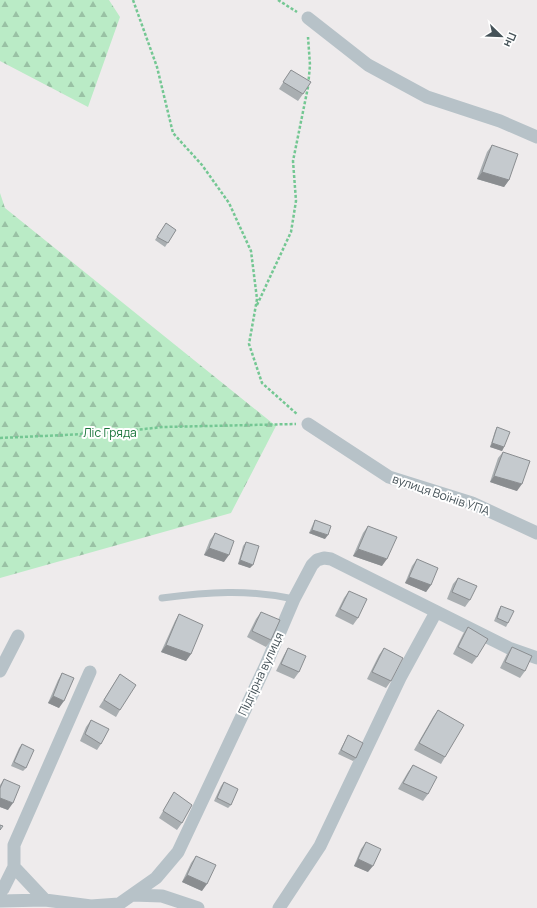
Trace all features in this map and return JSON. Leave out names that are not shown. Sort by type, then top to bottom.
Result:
[{"type":"street","points":[[308,18],[368,65],[427,97],[500,121],[537,137]]},
{"type":"street","name":"вулиця Воїнів УПА","points":[[308,424],[389,478],[472,503],[537,533]]},
{"type":"street","name":"Підгірна вулиця","points":[[0,902],[45,900],[98,905],[119,904],[156,878],[178,852],[265,667],[294,599],[312,566],[317,560],[324,558],[331,559],[509,648],[537,658]]},
{"type":"street","points":[[279,908],[320,846],[400,678],[436,612]]},
{"type":"street","points":[[0,671],[18,636]]},
{"type":"street","points":[[0,892],[14,867],[14,845],[90,672]]},
{"type":"street","points":[[14,867],[45,900]]},
{"type":"street","points":[[132,895],[162,896],[198,908]]},
{"type":"lane","points":[[162,598],[226,592],[267,593],[294,599]]},
{"type":"path","points":[[133,0],[157,67],[173,133],[202,165],[229,203],[251,251],[257,299],[248,344],[262,383],[308,424]]},
{"type":"path","points":[[255,310],[292,232],[296,201],[293,161],[308,87],[310,65],[308,18],[278,0]]},
{"type":"path","points":[[0,438],[106,433],[163,427],[308,424]]},
{"type":"green space","points":[[0,0],[109,0],[120,17],[88,107],[0,61]]},
{"type":"green space","name":"Ліс Гряда","points":[[0,193],[5,208],[276,426],[231,513],[0,578]]},
{"type":"building","points":[[291,70],[311,82],[303,94],[283,82]]},
{"type":"building","points":[[492,145],[518,154],[509,180],[482,172]]},
{"type":"building","points":[[166,223],[176,230],[168,243],[157,237]]},
{"type":"building","points":[[497,427],[510,432],[504,447],[492,443]]},
{"type":"building","points":[[503,452],[530,461],[522,484],[494,476]]},
{"type":"building","points":[[315,520],[331,526],[328,535],[312,530]]},
{"type":"building","points":[[368,526],[397,537],[387,559],[358,549]]},
{"type":"building","points":[[215,533],[234,541],[229,555],[209,548]]},
{"type":"building","points":[[246,542],[259,546],[253,565],[240,560]]},
{"type":"building","points":[[417,559],[438,568],[431,585],[409,577]]},
{"type":"building","points":[[458,578],[477,586],[470,600],[452,592]]},
{"type":"building","points":[[349,591],[367,599],[358,618],[340,609]]},
{"type":"building","points":[[501,606],[514,611],[508,623],[497,618]]},
{"type":"building","points":[[261,612],[280,620],[271,640],[252,631]]},
{"type":"building","points":[[179,614],[203,625],[191,654],[166,645]]},
{"type":"building","points":[[468,627],[488,639],[477,657],[458,647]]},
{"type":"building","points":[[512,647],[532,656],[525,671],[505,662]]},
{"type":"building","points":[[288,648],[306,656],[299,672],[281,664]]},
{"type":"building","points":[[384,648],[403,658],[391,681],[372,672]]},
{"type":"building","points":[[62,673],[74,678],[64,701],[53,696]]},
{"type":"building","points":[[120,674],[136,685],[120,710],[104,700]]},
{"type":"building","points":[[438,710],[464,725],[445,757],[419,743]]},
{"type":"building","points":[[91,720],[109,729],[101,744],[85,734]]},
{"type":"building","points":[[348,735],[363,743],[356,758],[341,750]]},
{"type":"building","points":[[22,744],[34,750],[26,768],[14,762]]},
{"type":"building","points":[[413,765],[437,777],[428,794],[403,783]]},
{"type":"building","points":[[4,779],[20,786],[13,803],[0,798],[0,788]]},
{"type":"building","points":[[224,782],[238,789],[231,805],[217,798]]},
{"type":"building","points":[[174,792],[192,805],[182,823],[163,811]]},
{"type":"building","points":[[366,842],[381,849],[373,866],[358,859]]},
{"type":"building","points":[[196,856],[216,865],[207,884],[187,875]]}]
